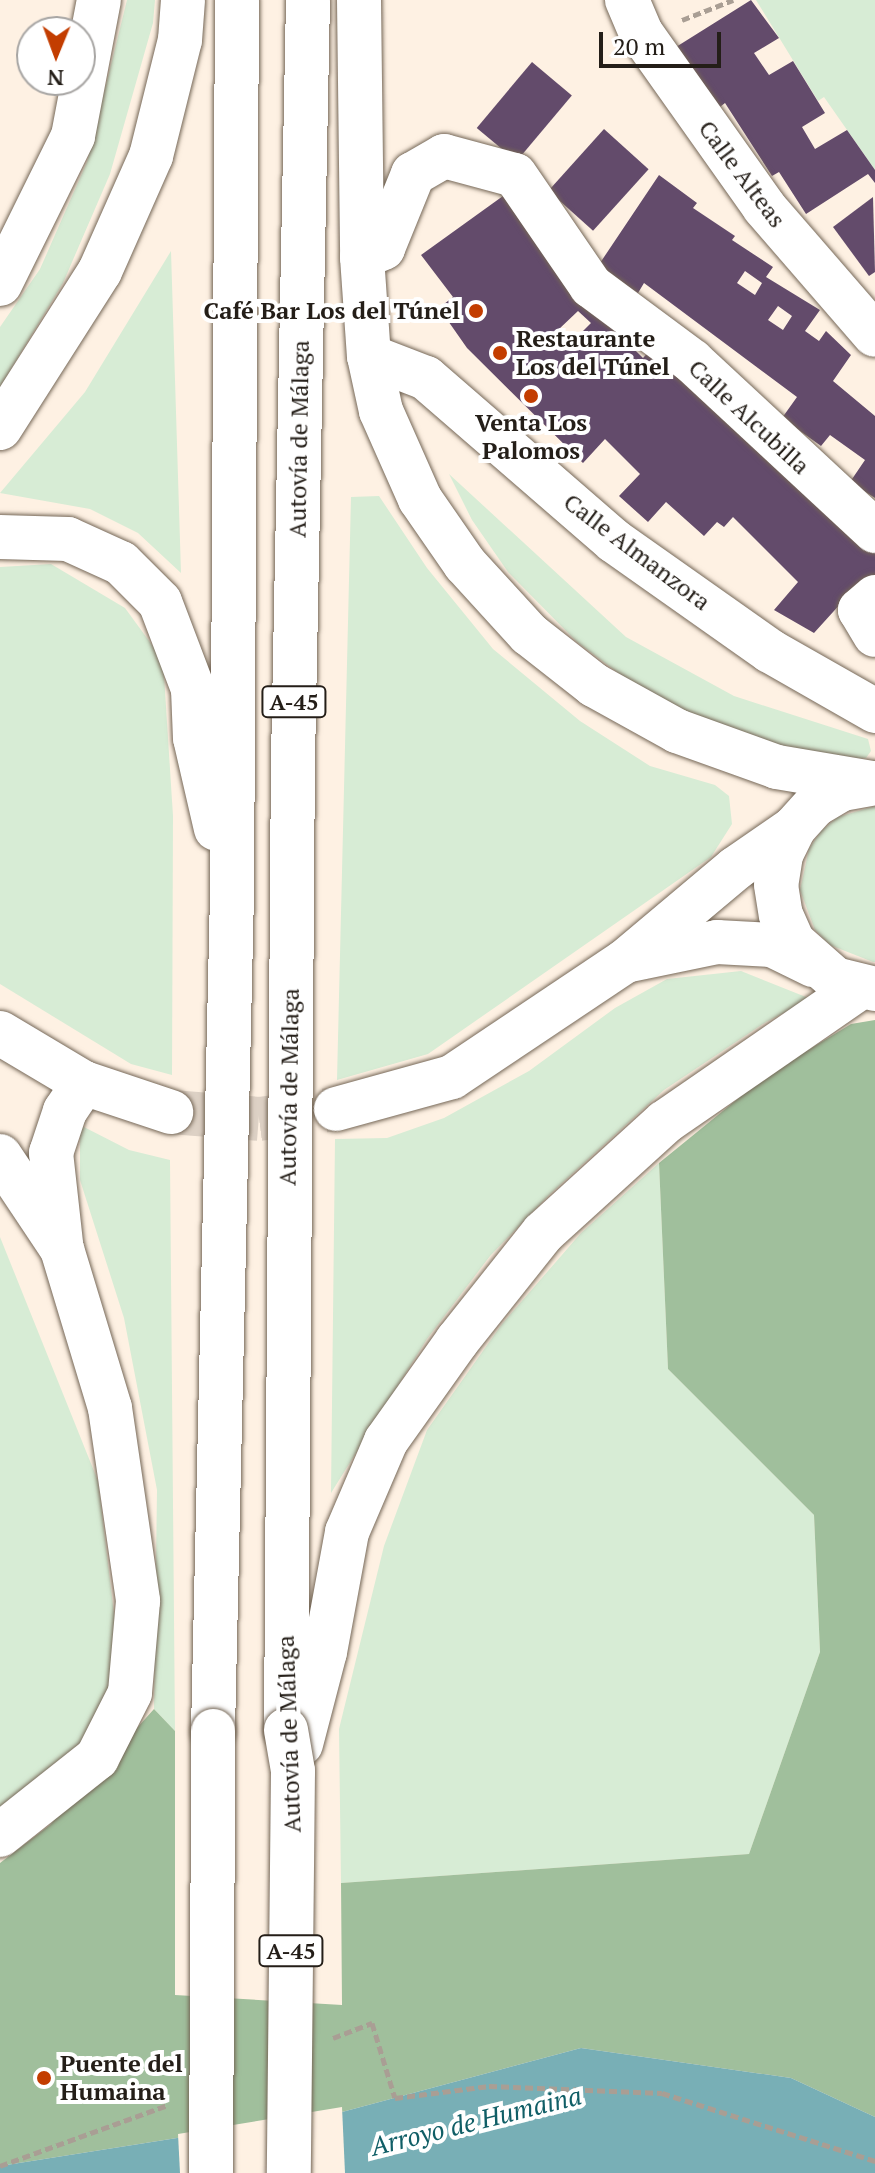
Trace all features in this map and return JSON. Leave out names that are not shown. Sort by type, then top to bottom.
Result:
[{"type":"main road","points":[[0,284],[73,136],[99,0]]},
{"type":"main road","points":[[0,428],[100,271],[151,156],[180,40],[183,0]]},
{"type":"main road","name":"A-45","points":[[211,2173],[213,1731],[232,894],[237,0]]},
{"type":"main road","name":"Autovía de Málaga","points":[[289,2173],[295,1743],[291,945],[308,0]]},
{"type":"main road","points":[[359,0],[362,257],[369,356],[381,411],[420,499],[465,564],[529,634],[594,685],[677,731],[777,767],[874,783]]},
{"type":"main road","name":"Calle Alteas","points":[[634,17],[764,207],[875,335]]},
{"type":"main road","name":"Calle Alcubilla","points":[[362,257],[383,248],[413,174],[444,156],[515,175],[591,286],[692,361],[875,531]]},
{"type":"main road","name":"Calle Almanzora","points":[[369,356],[426,378],[614,541],[770,651],[875,711]]},
{"type":"main road","points":[[0,537],[68,539],[121,563],[160,602],[193,689],[195,738],[232,894]]},
{"type":"main road","points":[[875,597],[860,610],[875,635]]},
{"type":"main road","points":[[336,1109],[452,1077],[624,962],[736,868],[794,828],[815,805],[842,789],[874,783]]},
{"type":"main road","points":[[794,828],[781,855],[776,885],[787,929],[813,965]]},
{"type":"main road","points":[[624,962],[717,942],[772,945],[867,988]]},
{"type":"main road","points":[[295,1743],[347,1532],[386,1441],[457,1341],[543,1233],[665,1122],[867,988]]},
{"type":"main road","points":[[0,1033],[84,1083],[171,1112]]},
{"type":"main road","points":[[0,1835],[97,1758],[130,1693],[138,1601],[110,1408],[62,1249],[51,1153],[65,1111],[84,1083]]},
{"type":"main road","points":[[0,1156],[62,1249]]},
{"type":"path","points":[[634,17],[733,0]]},
{"type":"path","points":[[330,2040],[372,2023],[395,2098],[489,2086],[662,2093],[875,2161]]},
{"type":"path","points":[[0,2166],[175,2103]]},
{"type":"green space","points":[[127,0],[155,0],[153,23],[110,174],[63,283],[0,387],[0,327],[40,269],[87,162]]},
{"type":"green space","points":[[756,0],[875,0],[875,170],[824,97],[818,101]]},
{"type":"green space","points":[[171,251],[181,573],[138,533],[90,509],[0,493],[85,392]]},
{"type":"green space","points":[[449,474],[626,637],[734,696],[868,739],[871,751],[866,758],[825,761],[715,726],[641,690],[577,642],[508,572],[472,520]]},
{"type":"green space","points":[[379,496],[427,568],[493,649],[580,721],[650,766],[715,785],[729,796],[732,824],[711,857],[428,1054],[337,1080],[351,497]]},
{"type":"green space","points":[[51,564],[125,608],[163,660],[173,816],[172,1075],[131,1064],[0,984],[0,567]]},
{"type":"green space","points":[[875,806],[873,962],[830,945],[815,930],[800,890],[809,849],[821,831],[838,817]]},
{"type":"green space","points":[[741,971],[811,999],[766,1022],[664,1090],[549,1195],[490,1256],[427,1339],[331,1493],[335,1139],[387,1138],[444,1118],[529,1071],[615,1008],[667,979]]},
{"type":"green space","points":[[875,1020],[875,2117],[791,2078],[581,2048],[342,2112],[0,2166],[0,1863],[50,1825],[154,1709],[175,1731],[175,1995],[342,2005],[341,1883],[749,1854],[820,1652],[814,1515],[668,1369],[659,1163],[767,1075],[851,1024]]},
{"type":"green space","points":[[80,1125],[129,1150],[170,1160],[175,1731],[154,1709],[157,1490],[124,1318],[80,1180]]},
{"type":"green space","points":[[659,1163],[668,1369],[814,1515],[820,1652],[749,1854],[341,1883],[339,1729],[384,1546],[427,1430],[502,1324],[581,1233]]},
{"type":"green space","points":[[0,1237],[98,1481],[120,1663],[84,1754],[0,1812]]},
{"type":"water","name":"Arroyo de Humaina","points":[[581,2048],[791,2078],[875,2117],[875,2173],[0,2173],[0,2166],[342,2112]]},
{"type":"pier","points":[[342,2107],[345,2173],[180,2173],[178,2134]]},
{"type":"building","points":[[751,0],[779,38],[754,53],[769,75],[793,61],[825,113],[802,127],[815,149],[847,130],[875,170],[875,183],[868,174],[806,214],[779,172],[772,176],[725,103],[716,110],[676,47]]},
{"type":"building","points":[[532,62],[572,95],[517,161],[477,128]]},
{"type":"building","points":[[604,129],[649,169],[593,231],[548,191]]},
{"type":"building","points":[[659,175],[697,203],[693,208],[735,236],[732,240],[773,267],[766,277],[820,310],[805,331],[819,341],[826,331],[851,355],[833,381],[875,416],[875,498],[850,482],[865,460],[830,435],[821,446],[782,418],[797,397],[644,283],[638,293],[598,266]],"holes":[[[745,271],[762,283],[755,295],[737,283]],[[778,306],[792,316],[783,330],[768,320]]]},
{"type":"building","points":[[503,196],[587,302],[643,358],[652,348],[875,551],[875,576],[867,585],[862,580],[814,633],[774,610],[798,582],[733,517],[724,527],[717,522],[704,536],[666,502],[648,522],[619,496],[640,474],[605,439],[583,463],[467,348],[439,308],[453,297],[421,255]],"holes":[[[578,311],[591,323],[571,343],[558,330]]]},
{"type":"building","points":[[873,197],[875,272],[869,276],[833,227]]},
{"type":"tunnel","points":[[171,1112],[259,1119],[336,1109]]},
{"type":"place","name":"Café Bar Los del Túnel","points":[[476,311]]},
{"type":"place","name":"Restaurante Los del Túnel","points":[[500,353]]},
{"type":"place","name":"Venta Los Palomos","points":[[531,396]]},
{"type":"place","name":"Puente del Humaina","points":[[44,2078]]}]
